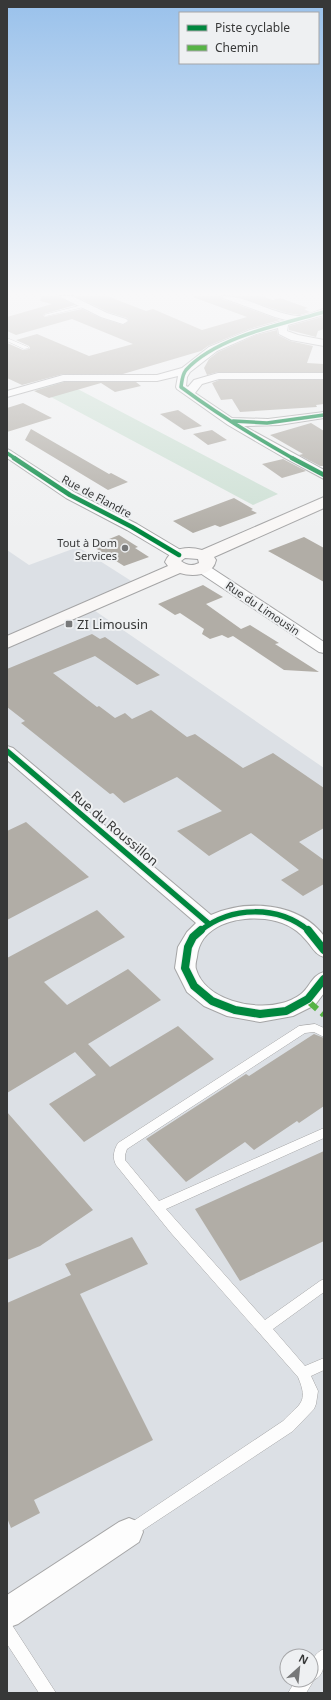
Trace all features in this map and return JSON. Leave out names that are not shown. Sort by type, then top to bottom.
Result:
[{"type":"street","points":[[7,394],[68,378],[162,379],[172,375]]},
{"type":"street","points":[[183,375],[185,390]]},
{"type":"street","points":[[185,390],[194,386],[201,380],[218,376],[324,376]]},
{"type":"street","points":[[162,379],[185,390],[229,420],[324,475]]},
{"type":"street","points":[[229,420],[260,424],[324,415]]},
{"type":"street","name":"Rue de Flandre","points":[[7,453],[70,495],[132,527],[178,561]]},
{"type":"street","points":[[7,643],[178,561],[192,570],[203,562],[212,552],[324,502]]},
{"type":"street","name":"Rue du Limousin","points":[[203,562],[246,596],[324,648]]},
{"type":"street","name":"Rue du Roussillon","points":[[7,751],[208,923]]},
{"type":"street","points":[[322,987],[308,1001],[288,1010],[267,1014],[244,1013],[220,1006],[199,992],[187,974],[184,956],[194,935],[208,923],[236,912],[262,912],[287,917],[309,930],[324,950]]},
{"type":"street","points":[[7,1613],[129,1532]]},
{"type":"lane","points":[[129,1532],[288,1426],[309,1404],[311,1391],[303,1373],[157,1208],[120,1162],[119,1155],[122,1146],[304,1029],[314,1028],[324,1033]]},
{"type":"lane","points":[[157,1208],[324,1133]]},
{"type":"lane","points":[[263,1329],[324,1285]]},
{"type":"lane","points":[[303,1373],[324,1364]]},
{"type":"lane","points":[[7,1630],[48,1693]]},
{"type":"shaded area","points":[[78,547],[136,584],[88,606],[324,768],[324,1693],[7,1693],[7,550],[29,565]]},
{"type":"green space","points":[[64,381],[278,494],[253,505],[36,389]]},
{"type":"building","points":[[7,375],[58,375],[22,385],[7,378]]},
{"type":"building","points":[[219,380],[324,380],[324,404],[316,405],[317,407],[240,412],[232,399],[221,400],[212,383]]},
{"type":"building","points":[[64,382],[136,382],[141,386],[115,392],[101,383],[49,398],[34,391]]},
{"type":"building","points":[[23,403],[52,418],[7,432],[7,408]]},
{"type":"building","points":[[178,410],[202,426],[184,430],[160,414]]},
{"type":"building","points":[[311,423],[324,431],[324,466],[320,466],[299,455],[303,454],[270,435]]},
{"type":"building","points":[[31,429],[109,474],[111,473],[128,482],[108,490],[25,440]]},
{"type":"building","points":[[212,430],[227,440],[208,445],[193,434]]},
{"type":"building","points":[[283,459],[306,471],[282,478],[262,464]]},
{"type":"building","points":[[234,498],[257,513],[220,527],[215,525],[193,533],[173,521]]},
{"type":"building","points":[[119,535],[138,547],[135,548],[149,557],[124,566],[92,546]]},
{"type":"building","points":[[304,537],[324,548],[324,582],[268,551]]},
{"type":"building","points":[[203,585],[223,597],[206,604],[241,629],[250,625],[279,643],[275,644],[319,672],[284,670],[233,636],[228,638],[222,635],[210,639],[202,634],[204,629],[180,613],[175,615],[158,604]]},
{"type":"building","points":[[92,634],[100,639],[105,637],[160,675],[137,685],[95,656],[53,673],[97,707],[99,706],[115,718],[125,713],[132,719],[151,710],[187,737],[195,734],[243,768],[273,753],[324,788],[324,828],[299,842],[324,860],[324,884],[303,896],[281,880],[299,870],[251,833],[209,856],[177,831],[222,811],[177,777],[124,803],[113,793],[110,794],[21,723],[25,721],[7,707],[7,669]]},
{"type":"building","points":[[26,822],[89,877],[7,920],[7,831]]},
{"type":"building","points":[[97,910],[125,937],[44,982],[67,1005],[128,969],[161,1000],[88,1044],[110,1067],[178,1026],[214,1059],[84,1142],[49,1104],[96,1075],[75,1052],[7,1093],[7,958]]},
{"type":"building","points":[[314,1034],[324,1038],[324,1106],[299,1123],[297,1121],[254,1150],[245,1142],[186,1182],[146,1139],[246,1074],[249,1076]]},
{"type":"building","points":[[7,1112],[93,1210],[40,1246],[7,1260]]},
{"type":"building","points":[[324,1151],[324,1241],[240,1281],[195,1209]]},
{"type":"building","points":[[132,1237],[148,1264],[80,1294],[153,1440],[34,1500],[40,1513],[11,1528],[7,1518],[7,1303],[71,1275],[65,1264]]},
{"type":"marked path","points":[[308,1001],[324,1015]]},
{"type":"cycle path","points":[[183,375],[181,387],[197,400],[269,445],[324,475]]},
{"type":"cycle path","points":[[233,421],[267,423],[324,415]]},
{"type":"cycle path","points":[[7,453],[70,495],[132,527],[179,555]]},
{"type":"cycle path","points":[[7,751],[208,923]]},
{"type":"cycle path","points":[[324,950],[309,931],[288,918],[263,912],[247,912],[227,916],[215,921],[196,934],[188,947],[185,968],[194,986],[212,1001],[235,1010],[260,1014],[286,1011],[308,999],[324,979]]},
{"type":"place","name":"Tout à Dom Services","points":[[125,548]]},
{"type":"place","name":"ZI Limousin","points":[[69,624]]}]
